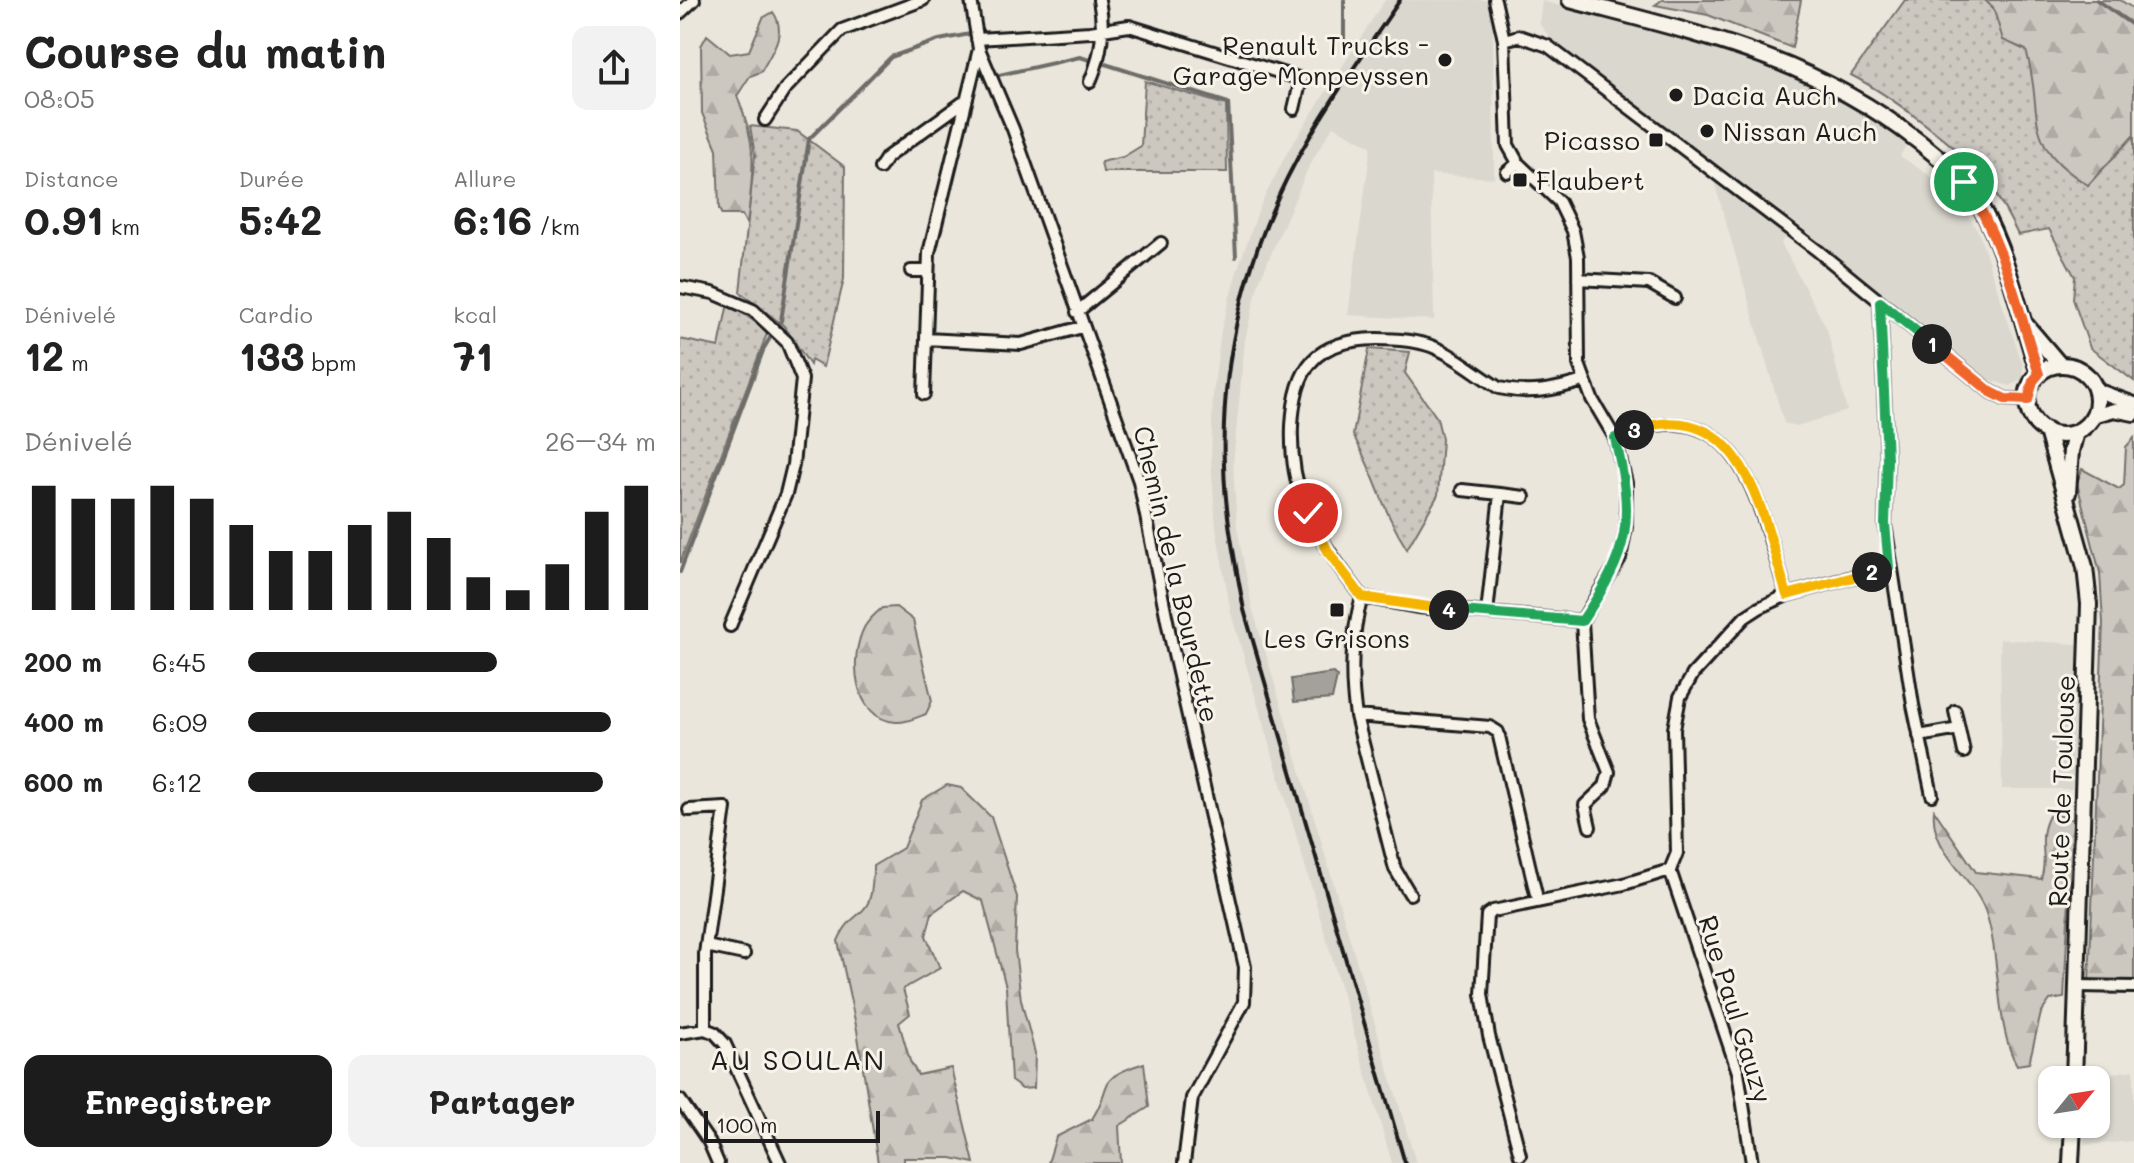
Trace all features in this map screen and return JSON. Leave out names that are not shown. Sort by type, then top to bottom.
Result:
[{"type":"main road","points":[[1570,0],[1701,35],[1790,64],[1871,107],[1944,162],[1964,182],[1981,207],[1994,235],[2039,374]]},
{"type":"main road","points":[[2021,319],[2060,365],[2082,371],[2096,390],[2093,416],[2076,432],[2057,434],[2047,431],[2033,418],[2028,400],[2033,381],[2039,374],[2060,365]]},
{"type":"main road","name":"Route de Toulouse","points":[[2047,431],[2085,567],[2089,604],[2075,1066]]},
{"type":"main road","name":"Route de Toulouse","points":[[2068,505],[2067,476],[2076,432]]},
{"type":"main road","points":[[2071,1163],[2072,1138]]},
{"type":"street","points":[[680,13],[694,0]]},
{"type":"street","points":[[765,120],[785,89],[842,30],[923,0]]},
{"type":"street","name":"Chemin de la Bourdette","points":[[971,0],[978,44],[1013,129],[1139,481],[1175,662],[1245,967],[1244,1002],[1192,1098],[1184,1163]]},
{"type":"street","points":[[1090,82],[1099,60],[1104,28],[1099,0]]},
{"type":"street","points":[[1495,0],[1504,40],[1508,145],[1518,163],[1550,192],[1565,213],[1575,238],[1577,345],[1583,381],[1615,438],[1626,483],[1624,539],[1620,558],[1582,621],[1586,709],[1609,772],[1605,786],[1585,805],[1590,827]]},
{"type":"street","points":[[924,394],[929,253],[978,44],[1090,32],[1115,25],[1142,29],[1301,79],[1294,109]]},
{"type":"street","points":[[1504,40],[1528,37],[1548,46],[1880,302],[1991,392],[2005,399],[2028,400]]},
{"type":"street","points":[[880,168],[887,157],[965,101]]},
{"type":"street","points":[[1507,172],[1518,163]]},
{"type":"street","points":[[1077,312],[1161,243]]},
{"type":"street","points":[[911,271],[928,271]]},
{"type":"street","points":[[1578,279],[1649,283],[1675,298]]},
{"type":"street","points":[[680,287],[723,297],[753,310],[787,342],[802,379],[793,465],[786,494],[730,626]]},
{"type":"street","points":[[1880,302],[1887,459],[1885,524],[1889,567],[1932,795]]},
{"type":"street","points":[[926,339],[1021,344],[1082,327]]},
{"type":"street","points":[[1410,894],[1395,869],[1356,716],[1353,667],[1362,597],[1329,553],[1304,504],[1291,456],[1293,410],[1300,374],[1308,363],[1329,348],[1345,342],[1396,340],[1434,347],[1499,388],[1511,391],[1542,392],[1583,381]]},
{"type":"street","points":[[2096,390],[2134,404]]},
{"type":"street","points":[[2093,416],[2114,410],[2134,414]]},
{"type":"street","points":[[1615,438],[1636,429],[1674,422],[1699,427],[1725,443],[1747,476],[1787,595]]},
{"type":"street","points":[[1462,490],[1524,497]]},
{"type":"street","points":[[1487,613],[1500,494]]},
{"type":"street","points":[[1520,1155],[1482,994],[1487,915],[1493,911],[1624,884],[1670,870],[1677,853],[1673,757],[1680,697],[1693,674],[1745,617],[1787,595],[1889,567]]},
{"type":"street","points":[[1362,597],[1582,621]]},
{"type":"street","points":[[1955,711],[1964,752]]},
{"type":"street","points":[[1356,716],[1490,727],[1498,732],[1536,894]]},
{"type":"street","points":[[1919,736],[1959,729]]},
{"type":"street","points":[[689,810],[725,808],[706,946],[705,1029]]},
{"type":"street","name":"Rue Paul Gauzy","points":[[1670,870],[1738,1072],[1752,1163]]},
{"type":"street","points":[[706,946],[744,954]]},
{"type":"street","points":[[2078,986],[2134,987]]},
{"type":"street","points":[[680,1033],[705,1029],[715,1033],[725,1044],[780,1163]]},
{"type":"street","points":[[680,1100],[709,1142],[718,1163]]},
{"type":"shaded area","points":[[1385,0],[1488,0],[1493,11],[1494,178],[1431,174],[1434,320],[1348,315],[1371,146],[1333,126],[1309,166],[1259,282],[1245,340],[1233,464],[1237,527],[1252,607],[1416,1163],[1392,1163],[1231,613],[1216,528],[1211,460],[1213,394],[1221,330],[1260,206],[1288,151]]},
{"type":"shaded area","points":[[1542,1],[1703,44],[1789,74],[1857,105],[1908,142],[1900,156],[1951,190],[1978,231],[2023,366],[2023,379],[2010,386],[1989,380],[1814,237],[1551,39],[1539,23]]},
{"type":"shaded area","points":[[1714,181],[1786,236],[1781,243],[1827,329],[1847,411],[1796,426],[1784,423]]},
{"type":"shaded area","points":[[2000,639],[2078,644],[2072,789],[2002,789]]},
{"type":"shaded area","points":[[1333,673],[1337,677],[1332,699],[1294,702],[1291,679]]},
{"type":"shaded area","points":[[2134,1070],[2134,1141],[2084,1145],[2084,1138],[2110,1138],[2110,1074]]},
{"type":"green space","points":[[1662,0],[1801,0],[1792,48],[1708,15],[1655,5]]},
{"type":"green space","points":[[1905,0],[1985,0],[2008,40],[2026,50],[2088,185],[2134,135],[2134,381],[2090,348],[2073,299],[2075,277],[2049,229],[2018,235],[1983,177],[1957,150],[1884,94],[1851,75]]},
{"type":"green space","points":[[1985,0],[2120,0],[2134,9],[2134,135],[2088,185],[2066,170],[2043,141],[2026,50],[2003,40],[1993,7]]},
{"type":"green space","points":[[773,12],[779,28],[773,50],[761,72],[750,76],[737,96],[751,145],[752,174],[747,225],[742,215],[722,215],[719,209],[717,149],[702,113],[701,46],[707,35],[730,54],[749,51],[763,18]]},
{"type":"green space","points":[[1145,81],[1226,105],[1227,172],[1103,172],[1101,162],[1123,157],[1141,146]]},
{"type":"green space","points":[[750,126],[797,131],[845,167],[844,279],[823,367],[811,360],[810,365],[784,326],[740,292],[755,155]]},
{"type":"green space","points":[[728,303],[768,331],[680,563],[680,339],[719,347]]},
{"type":"green space","points":[[1369,349],[1410,352],[1405,373],[1437,418],[1442,439],[1438,495],[1407,549],[1391,521],[1353,435]]},
{"type":"green space","points":[[2134,438],[2134,983],[2089,985],[2103,623],[2100,573],[2077,483],[2082,469],[2119,489],[2124,485],[2126,447]]},
{"type":"green space","points":[[896,607],[913,620],[932,701],[926,714],[900,722],[882,718],[871,710],[863,698],[856,669],[865,626],[882,608]]},
{"type":"green space","points":[[947,785],[961,788],[991,817],[1017,897],[1015,950],[1021,1000],[1035,1053],[1034,1088],[1022,1089],[1011,1081],[1006,987],[983,901],[963,891],[932,913],[926,936],[940,968],[903,989],[910,1014],[899,1023],[910,1061],[918,1075],[951,1068],[974,1163],[952,1158],[904,1158],[904,1163],[878,1163],[857,1030],[838,941],[870,898],[873,866],[903,848],[922,800]]},
{"type":"green space","points":[[1934,810],[1976,872],[2041,879],[2043,833],[2049,816],[2058,815],[2073,820],[2064,998],[2050,1000],[2041,1013],[2029,1063],[2017,1065],[2010,1050],[1986,913],[1980,899],[1945,851],[1935,825]]},
{"type":"green space","points":[[1144,1063],[1149,1107],[1119,1126],[1121,1163],[1048,1163],[1056,1137],[1092,1119],[1111,1079]]},
{"type":"waterway","points":[[1344,0],[1344,44]]},
{"type":"waterway","points":[[2097,0],[2134,26]]},
{"type":"waterway","points":[[781,321],[809,139],[891,57],[939,40],[970,34]]},
{"type":"waterway","points":[[999,75],[1080,57],[1096,62]]},
{"type":"waterway","points":[[1102,63],[1228,103],[1236,257]]},
{"type":"waterway","points":[[680,572],[764,348],[773,333]]},
{"type":"railway","points":[[1400,0],[1297,159],[1264,231],[1240,307],[1232,346],[1224,425],[1224,465],[1228,519],[1244,610],[1405,1163]]},
{"type":"place","name":"Renault Trucks - Garage Monpeyssen","points":[[1445,60]]},
{"type":"place","name":"Dacia Auch","points":[[1676,95]]},
{"type":"place","name":"Nissan Auch","points":[[1707,131]]},
{"type":"place","name":"Picasso","points":[[1656,140]]},
{"type":"place","name":"Flaubert","points":[[1520,180]]},
{"type":"place","name":"Les Grisons","points":[[1337,610]]},
{"type":"district","name":"AU SOULAN","points":[[798,1059]]},
{"type":"route","points":[[1308,513],[1329,553],[1362,597],[1417,607],[1582,621],[1620,558],[1624,539],[1626,483],[1615,438],[1636,429],[1674,422],[1709,431],[1730,448],[1739,461],[1761,513],[1787,595],[1889,567],[1884,505],[1887,459],[1880,302],[1991,392],[2005,399],[2028,400],[2029,390],[2039,374],[1994,235],[1981,207],[1964,182]]}]
